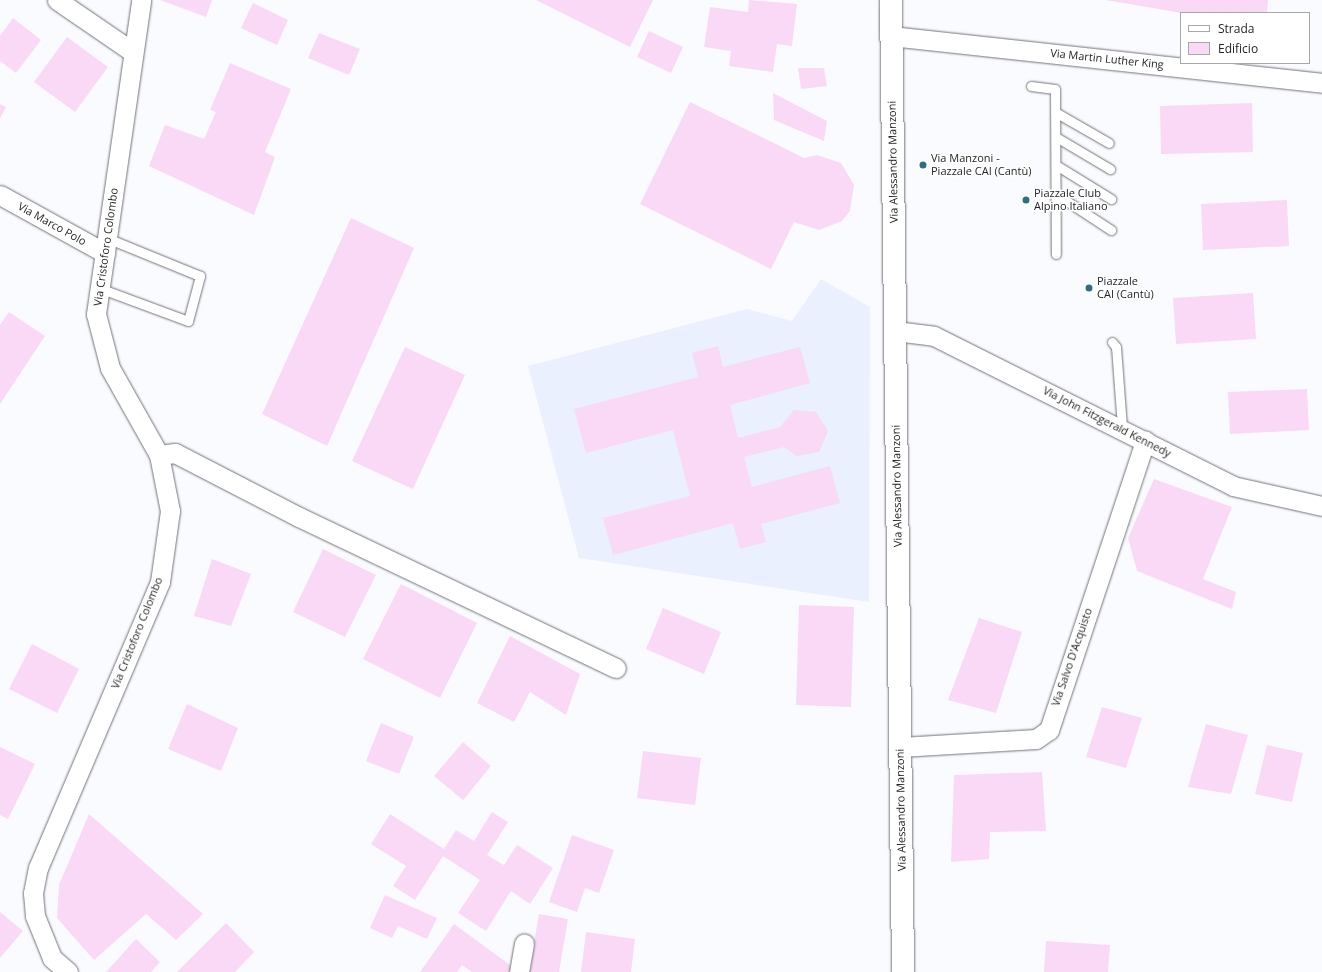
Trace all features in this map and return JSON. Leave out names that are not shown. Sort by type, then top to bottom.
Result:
[{"type":"main road","name":"Via Alessandro Manzoni","points":[[891,0],[903,972]]},
{"type":"street","points":[[57,0],[133,52]]},
{"type":"street","name":"Via Cristoforo Colombo","points":[[68,972],[52,958],[34,916],[33,894],[38,868],[160,582],[170,511],[159,455],[110,368],[96,314],[133,52],[142,0]]},
{"type":"street","name":"Via Martin Luther King","points":[[892,36],[1322,83]]},
{"type":"street","name":"Via Marco Polo","points":[[0,195],[106,246]]},
{"type":"street","name":"Via John Fitzgerald Kennedy","points":[[895,331],[934,336],[1122,427],[1145,441],[1233,486],[1322,506]]},
{"type":"street","name":"Via Salvo D'Acquisto","points":[[900,747],[1036,739],[1049,730],[1145,441]]},
{"type":"street","points":[[159,455],[175,453],[299,517],[616,668]]},
{"type":"street","points":[[519,972],[524,943]]},
{"type":"lane","points":[[1031,86],[1055,89],[1056,254]]},
{"type":"lane","points":[[1055,112],[1109,143]]},
{"type":"lane","points":[[1056,137],[1110,169]]},
{"type":"lane","points":[[1056,165],[1110,199]]},
{"type":"lane","points":[[1056,194],[1111,230]]},
{"type":"lane","points":[[99,288],[188,321],[200,276],[106,246]]},
{"type":"lane","points":[[1112,342],[1116,347],[1122,427]]},
{"type":"shaded area","points":[[821,279],[870,307],[869,602],[579,558],[528,366],[747,309],[792,321]]},
{"type":"building","points":[[160,0],[212,0],[206,17]]},
{"type":"building","points":[[536,0],[653,0],[630,47]]},
{"type":"building","points":[[749,0],[797,4],[792,46],[777,44],[773,72],[729,66],[731,51],[704,47],[710,7],[748,12]]},
{"type":"building","points":[[1106,0],[1268,0],[1267,12],[1180,13]]},
{"type":"building","points":[[253,3],[288,20],[277,45],[241,28]]},
{"type":"building","points":[[13,18],[41,40],[16,73],[0,61],[0,36]]},
{"type":"building","points":[[649,31],[683,47],[671,73],[637,57]]},
{"type":"building","points":[[319,33],[360,49],[349,75],[308,58]]},
{"type":"building","points":[[67,37],[108,67],[75,112],[34,82]]},
{"type":"building","points":[[230,63],[291,89],[265,152],[275,157],[254,215],[149,166],[165,125],[204,139],[216,112],[210,110]]},
{"type":"building","points":[[798,68],[824,68],[827,86],[801,89]]},
{"type":"building","points":[[773,93],[827,121],[824,141],[774,120]]},
{"type":"building","points":[[690,102],[804,158],[817,155],[841,163],[854,185],[850,211],[842,221],[819,230],[794,222],[771,269],[640,204]]},
{"type":"building","points":[[1252,103],[1253,152],[1161,154],[1160,106]]},
{"type":"building","points":[[0,104],[6,107],[0,118]]},
{"type":"building","points":[[1287,200],[1289,246],[1203,250],[1201,204]]},
{"type":"building","points":[[351,218],[414,248],[327,446],[262,414]]},
{"type":"building","points":[[1253,293],[1256,339],[1176,344],[1173,298]]},
{"type":"building","points":[[9,312],[45,336],[0,404],[0,325]]},
{"type":"building","points":[[718,346],[723,367],[800,347],[810,383],[730,405],[738,438],[780,427],[794,410],[816,412],[828,431],[819,452],[797,456],[784,447],[744,457],[752,487],[830,466],[840,503],[761,524],[766,542],[740,549],[733,523],[613,555],[603,518],[690,496],[673,430],[586,453],[574,409],[698,377],[692,353]]},
{"type":"building","points":[[405,347],[465,375],[413,489],[352,461]]},
{"type":"building","points":[[1307,389],[1309,430],[1230,434],[1228,392]]},
{"type":"building","points":[[1154,479],[1232,507],[1203,579],[1236,592],[1232,609],[1137,571],[1128,538]]},
{"type":"building","points":[[323,549],[376,575],[345,637],[293,612]]},
{"type":"building","points":[[212,559],[251,574],[231,626],[194,616]]},
{"type":"building","points":[[401,584],[477,623],[440,698],[363,659]]},
{"type":"building","points":[[799,605],[854,607],[851,707],[796,705]]},
{"type":"building","points":[[663,608],[721,632],[704,674],[646,649]]},
{"type":"building","points":[[979,618],[1022,632],[996,713],[948,700]]},
{"type":"building","points":[[510,636],[580,674],[566,715],[530,692],[514,722],[477,703]]},
{"type":"building","points":[[32,644],[79,669],[57,713],[9,689]]},
{"type":"building","points":[[187,704],[238,728],[221,771],[168,749]]},
{"type":"building","points":[[1102,707],[1142,718],[1126,768],[1086,757]]},
{"type":"building","points":[[381,723],[414,737],[399,774],[366,761]]},
{"type":"building","points":[[1206,724],[1248,735],[1231,794],[1188,787]]},
{"type":"building","points":[[463,742],[491,766],[463,800],[434,776]]},
{"type":"building","points":[[1267,745],[1303,753],[1292,802],[1255,794]]},
{"type":"building","points":[[0,747],[35,764],[8,819],[0,815]]},
{"type":"building","points":[[643,751],[701,758],[695,805],[637,798]]},
{"type":"building","points":[[1042,772],[1046,831],[990,832],[989,859],[951,862],[954,775]]},
{"type":"building","points":[[492,812],[508,822],[487,855],[504,865],[517,845],[553,868],[530,904],[511,891],[486,931],[458,913],[480,880],[443,856],[415,900],[393,886],[406,866],[371,844],[390,814],[444,849],[456,830],[474,841]]},
{"type":"building","points":[[89,814],[203,914],[176,940],[146,914],[94,960],[57,918],[59,885]]},
{"type":"building","points":[[572,835],[614,850],[599,893],[585,888],[577,912],[549,902]]},
{"type":"building","points":[[385,895],[437,918],[427,939],[398,926],[392,938],[370,928]]},
{"type":"building","points":[[0,912],[23,931],[0,958]]},
{"type":"building","points":[[539,914],[568,919],[559,972],[529,972]]},
{"type":"building","points":[[226,923],[254,952],[235,972],[177,972]]},
{"type":"building","points":[[454,924],[517,970],[515,972],[472,972],[462,965],[457,972],[420,972]]},
{"type":"building","points":[[586,932],[635,939],[631,972],[581,972]]},
{"type":"building","points":[[136,939],[160,962],[151,972],[106,972]]},
{"type":"building","points":[[1046,941],[1110,945],[1108,972],[1044,972]]},
{"type":"place","name":"Via Manzoni - Piazzale CAI (Cantù)","points":[[923,165]]},
{"type":"place","name":"Piazzale Club Alpino Italiano","points":[[1026,200]]},
{"type":"place","name":"Piazzale CAI (Cantù)","points":[[1089,288]]}]
